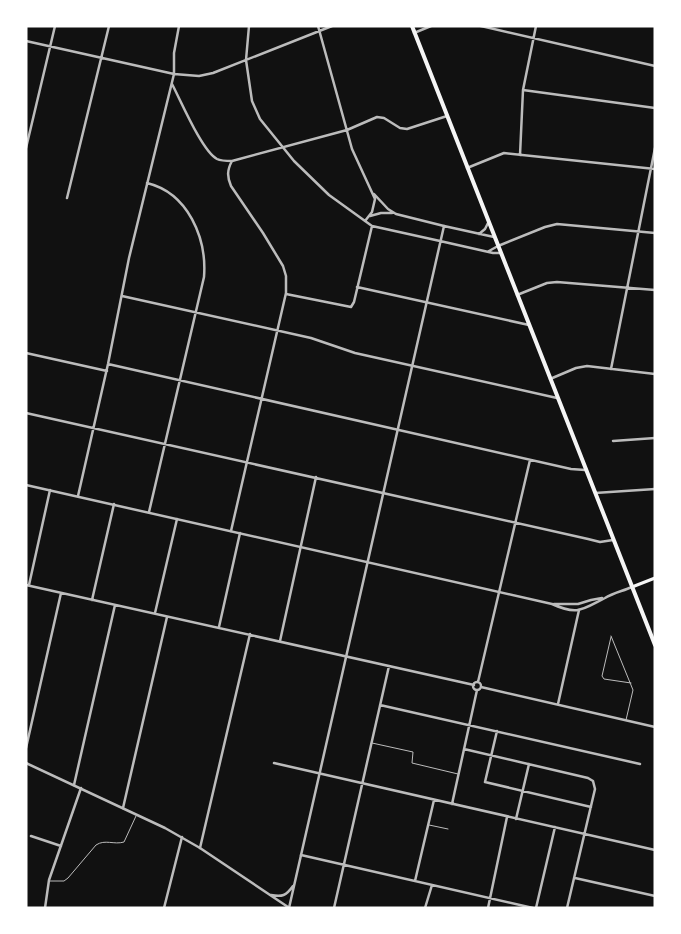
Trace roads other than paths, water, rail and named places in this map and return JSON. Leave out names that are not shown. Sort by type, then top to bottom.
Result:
[{"type":"main road","points":[[412,26],[655,645]]},
{"type":"main road","points":[[632,587],[655,578]]},
{"type":"street","points":[[26,148],[55,26]]},
{"type":"street","points":[[66,198],[109,26]]},
{"type":"street","points":[[78,496],[107,371],[129,258],[174,74],[174,52],[179,26]]},
{"type":"street","points":[[249,26],[246,60],[249,90],[256,110],[283,148],[317,184],[372,226],[488,252],[501,253]]},
{"type":"street","points":[[318,26],[347,130],[359,166],[375,199],[374,206],[365,221]]},
{"type":"street","points":[[26,41],[174,74],[193,76],[206,75],[332,26]]},
{"type":"street","points":[[414,33],[431,26]]},
{"type":"street","points":[[480,26],[655,66]]},
{"type":"street","points":[[520,155],[523,90],[536,26]]},
{"type":"street","points":[[172,83],[205,148],[217,159],[232,161],[347,130],[377,117],[384,118],[400,128],[407,129],[447,116]]},
{"type":"street","points":[[523,90],[655,108]]},
{"type":"street","points":[[611,369],[655,148]]},
{"type":"street","points":[[467,168],[504,153],[655,169]]},
{"type":"street","points":[[231,531],[286,294],[287,281],[284,268],[264,233],[231,186],[228,172],[232,161]]},
{"type":"street","points":[[147,183],[161,188],[177,200],[191,217],[200,235],[205,264],[204,277],[149,512]]},
{"type":"street","points":[[373,193],[393,213]]},
{"type":"street","points":[[369,217],[381,213],[393,213],[494,237]]},
{"type":"street","points":[[478,234],[485,229],[488,223]]},
{"type":"street","points":[[488,252],[544,227],[557,224],[655,234]]},
{"type":"street","points":[[286,294],[351,307],[356,294],[372,226]]},
{"type":"street","points":[[26,763],[136,814],[182,838],[289,908],[444,226]]},
{"type":"street","points":[[517,295],[553,282],[655,290]]},
{"type":"street","points":[[357,287],[529,325]]},
{"type":"street","points":[[122,296],[322,341],[355,353],[557,398]]},
{"type":"street","points":[[26,353],[107,371]]},
{"type":"street","points":[[108,364],[530,460],[571,469],[585,470]]},
{"type":"street","points":[[550,379],[584,366],[655,374]]},
{"type":"street","points":[[26,413],[600,542],[613,540]]},
{"type":"street","points":[[613,441],[655,438]]},
{"type":"street","points":[[474,685],[478,682],[530,460]]},
{"type":"street","points":[[280,641],[316,478]]},
{"type":"street","points":[[26,485],[301,546],[552,604],[561,608],[579,610],[598,603],[604,598]]},
{"type":"street","points":[[595,493],[655,489]]},
{"type":"street","points":[[50,490],[27,585],[474,685],[474,688],[477,690]]},
{"type":"street","points":[[92,600],[114,504]]},
{"type":"street","points":[[155,613],[177,519]]},
{"type":"street","points":[[219,627],[240,533]]},
{"type":"street","points":[[552,604],[578,604],[604,598],[632,587]]},
{"type":"street","points":[[26,748],[61,593]]},
{"type":"street","points":[[74,785],[115,605]]},
{"type":"street","points":[[558,704],[579,610]]},
{"type":"street","points":[[122,808],[168,616]]},
{"type":"street","points":[[200,848],[250,634]]},
{"type":"street","points":[[334,908],[389,666]]},
{"type":"street","points":[[478,682],[481,687],[655,727]]},
{"type":"street","points":[[452,804],[477,690],[481,687]]},
{"type":"street","points":[[380,705],[640,764]]},
{"type":"street","points":[[497,731],[485,782],[591,806]]},
{"type":"street","points":[[464,749],[588,778],[593,781],[595,789],[567,908]]},
{"type":"street","points":[[274,763],[655,850]]},
{"type":"street","points":[[516,819],[529,764]]},
{"type":"street","points":[[46,908],[49,880],[81,788]]},
{"type":"street","points":[[416,881],[434,800]]},
{"type":"street","points":[[488,908],[507,817]]},
{"type":"street","points":[[301,855],[534,908],[555,828]]},
{"type":"street","points":[[31,836],[61,846]]},
{"type":"street","points":[[164,908],[182,838]]},
{"type":"street","points":[[574,878],[655,896]]},
{"type":"street","points":[[269,894],[280,897],[284,896],[294,885]]},
{"type":"street","points":[[425,908],[432,885]]},
{"type":"lane","points":[[626,720],[633,690],[631,683],[611,636],[602,676],[631,683]]},
{"type":"lane","points":[[372,742],[413,752],[412,763],[459,774]]},
{"type":"lane","points":[[49,880],[64,881],[96,845],[102,842],[119,844],[124,842],[136,814]]},
{"type":"lane","points":[[428,825],[448,829]]}]
